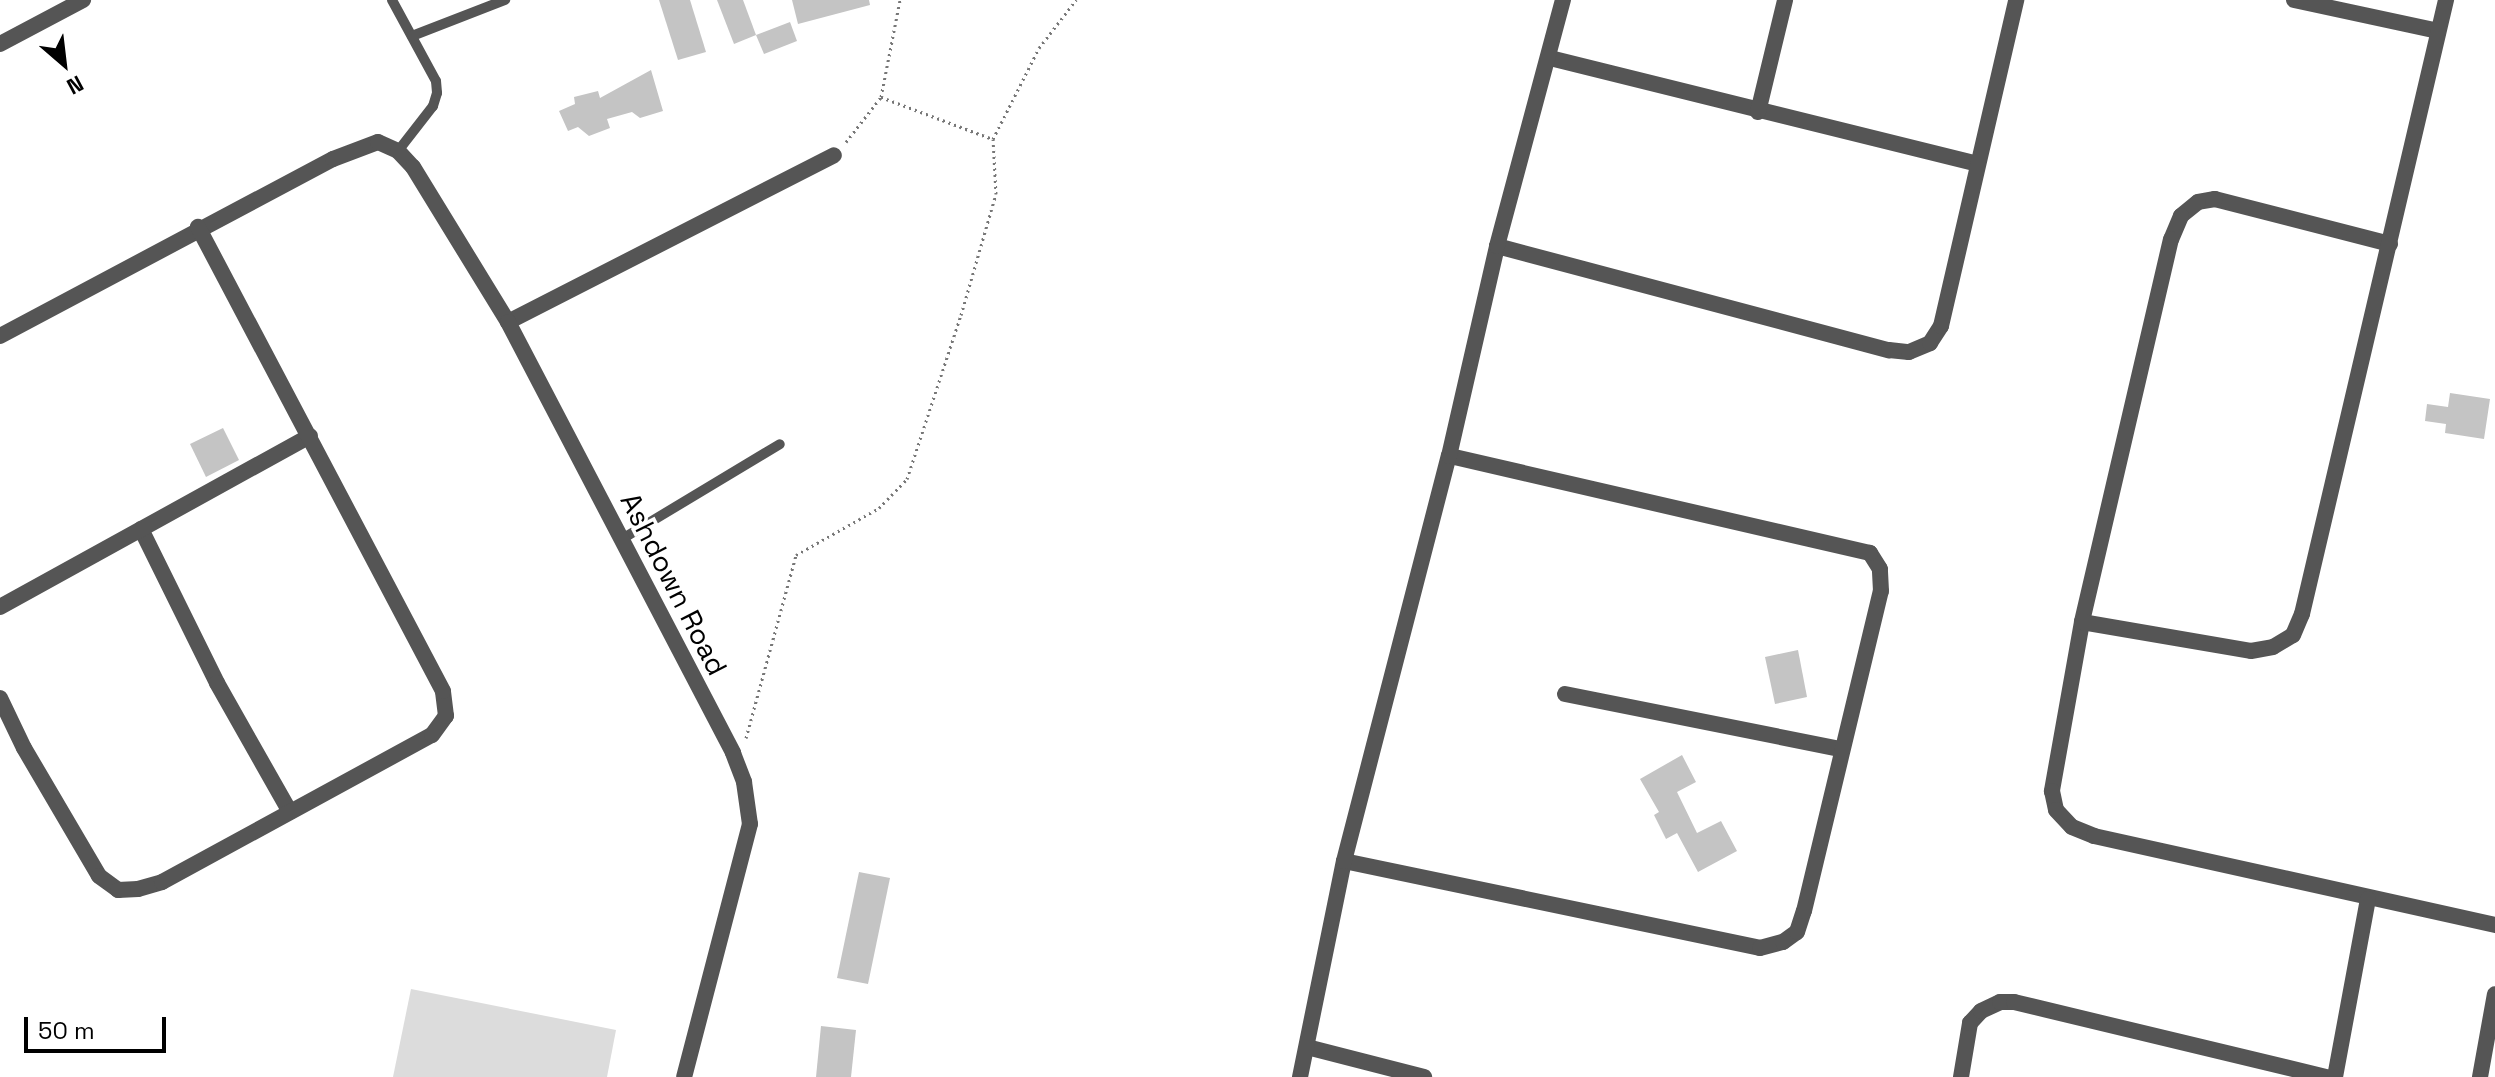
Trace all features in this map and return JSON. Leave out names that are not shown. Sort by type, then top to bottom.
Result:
[{"type":"street","points":[[0,44],[83,0]]},
{"type":"street","points":[[1300,1077],[1344,861],[1449,456],[1497,246],[1550,58],[1563,0]]},
{"type":"street","points":[[1758,112],[1785,0]]},
{"type":"street","points":[[1497,246],[1889,350],[1909,352],[1930,343],[1941,326],[2016,0]]},
{"type":"street","points":[[2294,0],[2438,31]]},
{"type":"street","points":[[2082,622],[2251,651],[2273,647],[2293,635],[2302,614],[2446,0]]},
{"type":"street","points":[[1550,58],[1977,164]]},
{"type":"street","points":[[0,336],[198,227],[333,159],[378,142],[398,151]]},
{"type":"street","name":"Ashdown Road","points":[[398,151],[413,167],[508,322],[733,753],[749,808],[750,824],[684,1077]]},
{"type":"street","points":[[508,322],[834,155]]},
{"type":"street","points":[[2390,244],[2215,199],[2198,202],[2181,216],[2171,239],[2082,622],[2052,791],[2056,810],[2072,827],[2094,836],[2495,925]]},
{"type":"street","points":[[0,698],[24,748],[99,876],[118,890],[138,889],[162,882],[432,735],[441,727],[446,705],[443,691],[198,227]]},
{"type":"street","points":[[0,607],[310,436]]},
{"type":"street","points":[[1344,861],[1760,948],[1783,942],[1797,932],[1881,591],[1880,569],[1870,553],[1449,456]]},
{"type":"street","points":[[141,529],[217,683],[290,812]]},
{"type":"street","points":[[1565,694],[1841,749]]},
{"type":"street","points":[[2335,1077],[2368,899]]},
{"type":"street","points":[[2480,1077],[2495,994]]},
{"type":"street","points":[[1961,1077],[1970,1023],[1981,1011],[2000,1002],[2014,1002],[2327,1077]]},
{"type":"street","points":[[1307,1047],[1424,1077]]},
{"type":"lane","points":[[392,0],[436,81],[437,93],[433,106],[398,151]]},
{"type":"lane","points":[[412,36],[505,0]]},
{"type":"lane","points":[[622,539],[780,444]]},
{"type":"path","points":[[834,155],[881,97],[900,0]]},
{"type":"path","points":[[746,750],[775,623],[796,555],[879,508],[907,479],[961,315],[996,194],[993,139],[1039,48],[1076,0]]},
{"type":"path","points":[[881,97],[993,139]]},
{"type":"shaded area","points":[[411,989],[616,1030],[607,1077],[393,1077]]},
{"type":"building","points":[[659,0],[690,0],[706,52],[678,60]]},
{"type":"building","points":[[717,0],[743,0],[756,35],[734,44]]},
{"type":"building","points":[[792,0],[869,0],[870,5],[798,24]]},
{"type":"building","points":[[790,22],[797,41],[764,54],[756,35]]},
{"type":"building","points":[[651,70],[663,111],[640,118],[632,112],[607,119],[610,128],[589,136],[578,127],[568,131],[559,111],[575,104],[574,97],[598,91],[600,98]]},
{"type":"building","points":[[2450,393],[2490,399],[2484,439],[2445,433],[2446,424],[2425,421],[2427,404],[2448,407]]},
{"type":"building","points":[[223,428],[239,460],[206,477],[190,444]]},
{"type":"building","points":[[1798,650],[1807,697],[1775,704],[1765,657]]},
{"type":"building","points":[[1682,755],[1696,782],[1677,792],[1697,833],[1721,821],[1737,851],[1698,872],[1677,833],[1666,839],[1654,815],[1659,812],[1640,779]]},
{"type":"building","points":[[859,872],[890,878],[868,984],[837,978]]},
{"type":"building","points":[[821,1026],[856,1030],[851,1077],[816,1077]]}]
